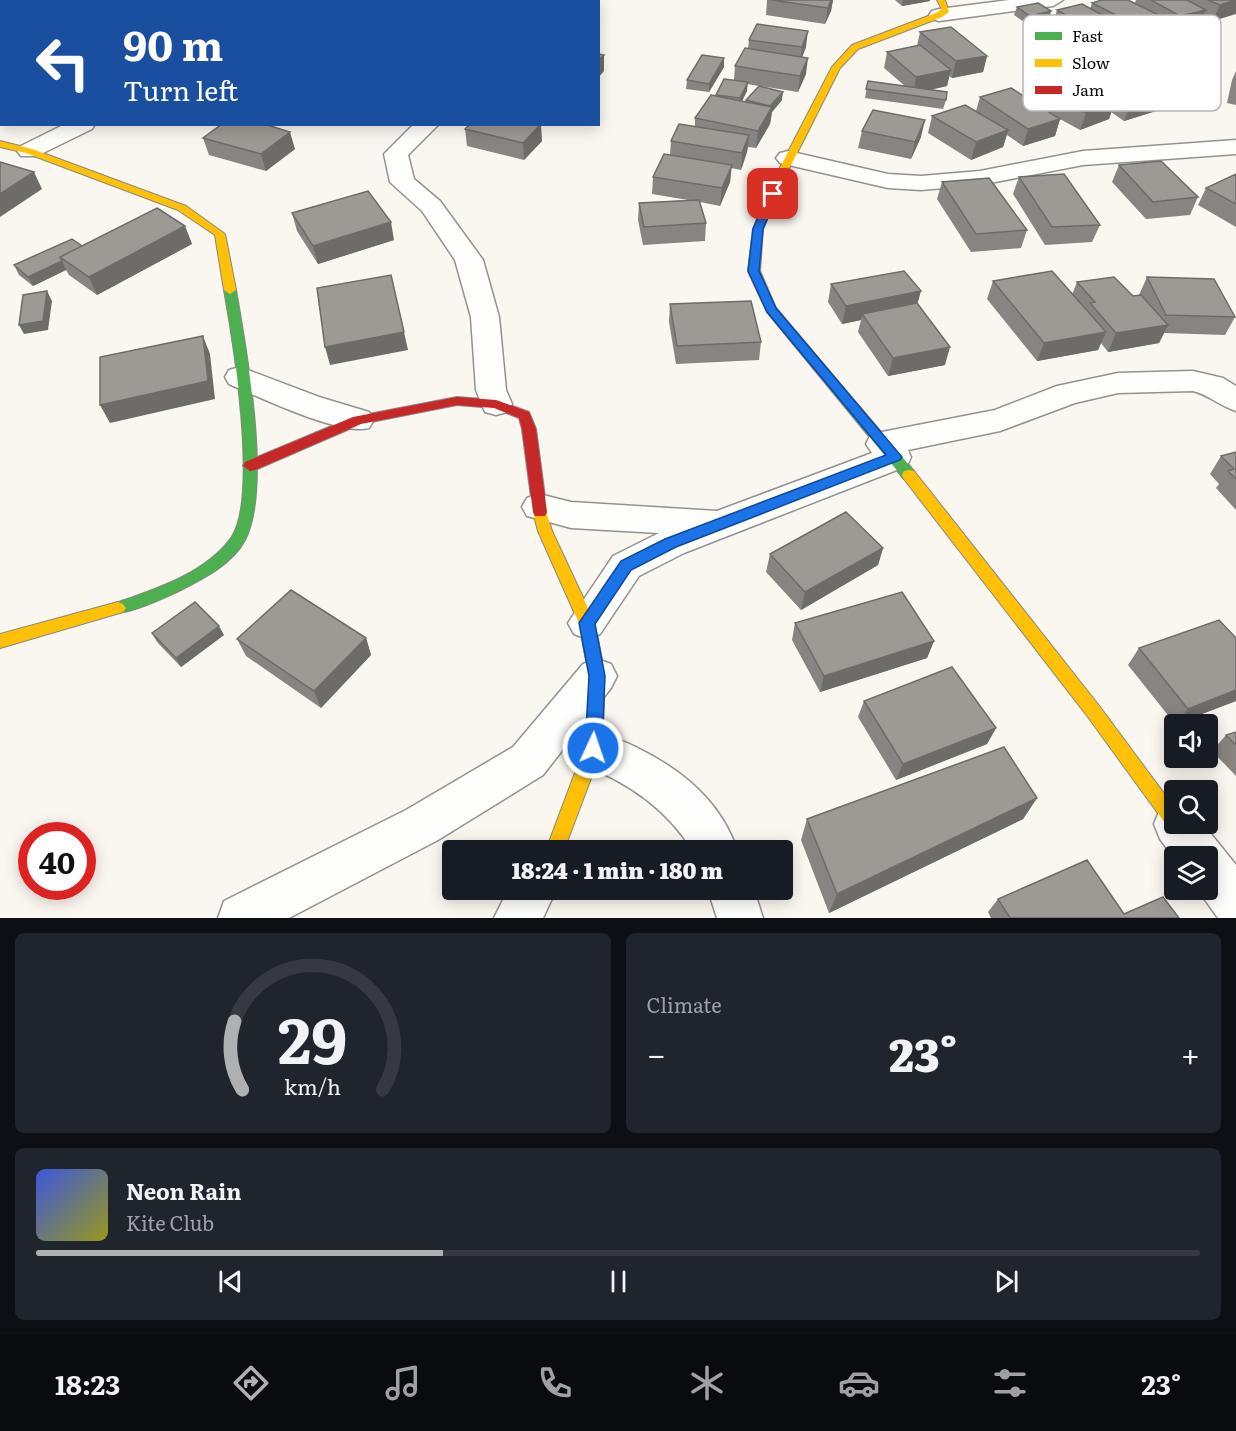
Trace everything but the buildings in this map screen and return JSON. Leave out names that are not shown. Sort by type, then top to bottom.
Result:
[{"type":"street","points":[[1053,0],[940,8],[871,39],[844,56],[788,158],[758,229],[754,271],[771,309],[888,450],[1094,712],[1164,807]]},
{"type":"street","points":[[29,151],[80,126]]},
{"type":"street","points":[[426,126],[396,154],[402,182],[431,206],[453,233],[469,260],[484,317],[491,390],[496,404]]},
{"type":"street","points":[[0,144],[29,151],[182,208],[220,234],[228,270],[250,466],[248,508],[240,537],[211,563],[151,597],[0,641]]},
{"type":"street","points":[[788,158],[888,181],[921,183],[980,178],[1083,158],[1236,147]]},
{"type":"street","points":[[240,377],[308,405],[358,420]]},
{"type":"street","points":[[587,623],[626,566],[671,543],[726,523],[888,450],[999,420],[1068,394],[1118,383],[1192,381],[1212,385],[1236,400]]},
{"type":"street","points":[[250,466],[358,420],[457,401],[496,404],[524,415],[530,429],[539,507],[545,531],[587,623],[597,676],[593,748],[559,840]]},
{"type":"street","points":[[539,507],[583,516],[726,523]]},
{"type":"street","points":[[240,918],[422,825],[528,761],[597,676]]},
{"type":"street","points":[[593,748],[617,755],[644,771],[686,808],[711,840]]},
{"type":"street","points":[[1184,834],[1193,846]]},
{"type":"street","points":[[1218,879],[1236,904]]},
{"type":"street","points":[[517,918],[527,900]]},
{"type":"street","points":[[734,900],[740,918]]},
{"type":"traffic: fast","points":[[778,181],[758,229],[754,271],[771,309],[909,475]]},
{"type":"traffic: fast","points":[[118,608],[167,590],[201,572],[216,562],[239,538],[246,518],[250,455],[239,344],[230,290]]},
{"type":"traffic: slow","points":[[778,181],[836,67],[855,47],[939,15],[946,10],[941,0]]},
{"type":"traffic: slow","points":[[0,144],[29,151],[182,208],[220,234],[230,290]]},
{"type":"traffic: slow","points":[[909,475],[1094,712],[1164,807]]},
{"type":"traffic: slow","points":[[540,512],[545,531],[587,623],[597,676],[593,749],[559,840]]},
{"type":"traffic: slow","points":[[0,641],[118,608]]},
{"type":"traffic: jam","points":[[250,466],[358,420],[457,401],[496,404],[524,415],[529,429],[540,512]]},
{"type":"route","points":[[593,748],[597,676],[587,623],[626,566],[671,543],[895,457],[771,309],[754,271],[758,229],[773,194]]}]
